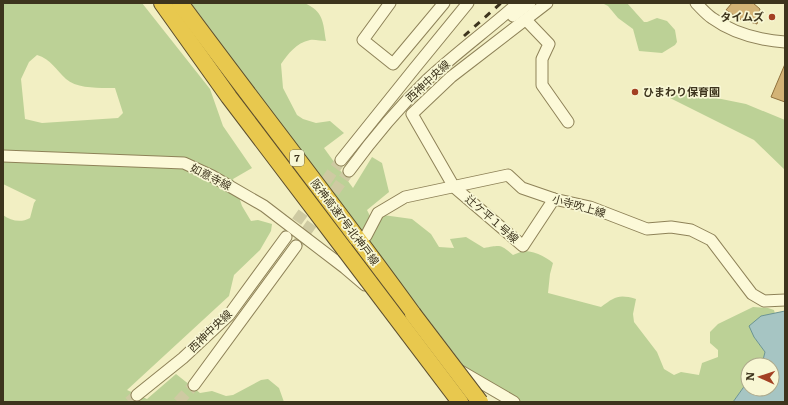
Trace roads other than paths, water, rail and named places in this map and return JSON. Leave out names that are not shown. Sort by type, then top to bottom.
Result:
[{"type":"highway","name":"阪神高速7号北神戸線","points":[[162,3],[229,97],[460,402]]},
{"type":"highway","name":"阪神高速7号北神戸線","points":[[180,3],[247,94],[350,227],[480,402]]},
{"type":"street","points":[[390,3],[363,40],[393,64],[444,3]]},
{"type":"street","points":[[414,69],[464,3]]},
{"type":"street","name":"西神中央線","points":[[341,160],[468,3]]},
{"type":"street","name":"西神中央線","points":[[349,171],[373,138],[428,80],[518,3]]},
{"type":"street","points":[[448,63],[530,3]]},
{"type":"street","points":[[454,187],[412,114],[451,77],[547,3]]},
{"type":"street","points":[[696,3],[711,18],[738,33],[764,40],[785,42]]},
{"type":"street","points":[[526,20],[549,44],[542,58],[542,85],[568,122]]},
{"type":"street","name":"如意寺線","points":[[3,156],[184,163],[212,176],[264,206],[345,268],[447,362],[514,402]]},
{"type":"street","name":"小寺吹上線","points":[[366,236],[378,213],[405,197],[508,175],[522,188],[554,199],[590,207],[647,229],[671,227],[691,230],[711,240],[752,294],[764,301],[785,300]]},
{"type":"street","name":"辻ケ平１号線","points":[[454,187],[523,246],[554,199]]},
{"type":"street","name":"西神中央線","points":[[138,395],[183,358],[229,315],[286,237]]},
{"type":"street","name":"西神中央線","points":[[194,385],[296,246]]},
{"type":"water","points":[[785,311],[785,402],[733,402],[740,392],[740,397],[780,397],[780,357],[764,357],[765,352],[754,337],[749,326],[761,316]]},
{"type":"tunnel","points":[[287,235],[341,160]]},
{"type":"tunnel","points":[[296,246],[349,171]]},
{"type":"tunnel","points":[[178,402],[194,385]]},
{"type":"tunnel","points":[[129,402],[137,395]]},
{"type":"railway","points":[[464,36],[501,3]]},
{"type":"place","name":"タイムズ","points":[[772,17]]},
{"type":"place","name":"ひまわり保育園","points":[[635,92]]}]
